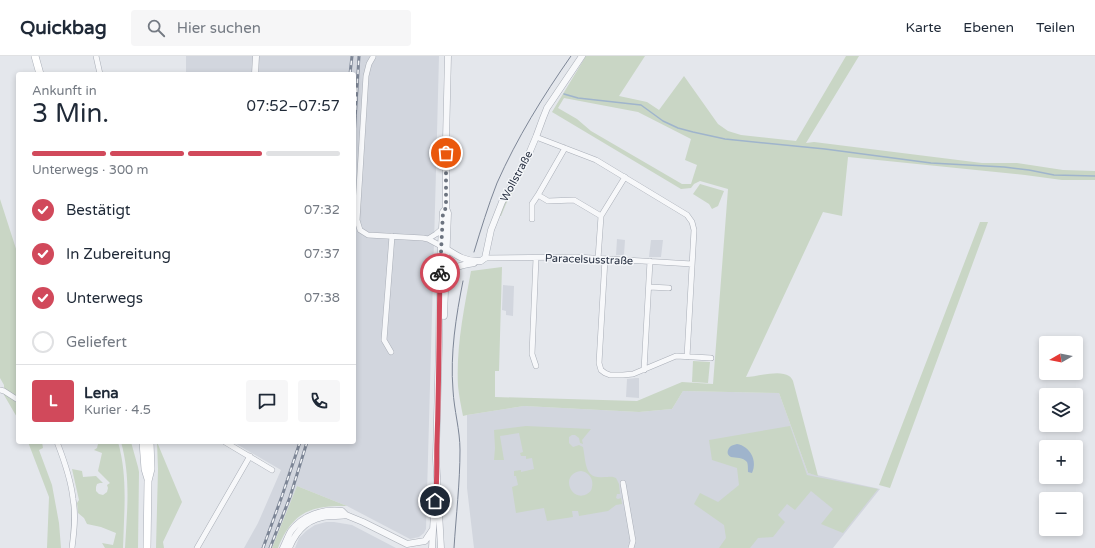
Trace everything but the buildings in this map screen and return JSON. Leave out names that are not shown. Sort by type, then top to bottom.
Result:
[{"type":"main road","points":[[35,56],[39,72]]},
{"type":"main road","points":[[142,444],[148,481]]},
{"type":"main road","points":[[147,548],[148,481],[151,468],[150,444]]},
{"type":"street","points":[[96,56],[100,72]]},
{"type":"street","points":[[255,72],[256,56]]},
{"type":"street","points":[[441,548],[437,513],[436,458],[444,247],[448,213],[446,208],[446,140],[448,56]]},
{"type":"street","name":"Wollstraße","points":[[483,260],[491,230],[502,202],[528,156],[548,108],[582,56]]},
{"type":"street","points":[[373,57],[369,64],[366,76],[357,220],[360,230],[368,235],[428,239],[466,260],[473,262],[483,260]]},
{"type":"street","points":[[536,137],[596,160],[688,215],[694,230],[687,357]]},
{"type":"street","points":[[532,219],[532,204],[565,148]]},
{"type":"street","points":[[598,259],[601,216],[625,178]]},
{"type":"street","points":[[538,195],[548,201],[574,200],[601,216]]},
{"type":"street","points":[[440,346],[446,276],[442,229],[443,212],[446,208]]},
{"type":"street","points":[[428,239],[442,229]]},
{"type":"street","points":[[391,352],[384,340],[392,236]]},
{"type":"street","name":"Paracelsusstraße","points":[[483,260],[576,257],[692,264]]},
{"type":"street","points":[[536,258],[532,354],[536,366]]},
{"type":"street","points":[[606,259],[599,363],[601,370],[610,375],[624,376],[644,370],[676,356],[711,358]]},
{"type":"street","points":[[446,276],[453,268],[483,260]]},
{"type":"street","points":[[644,370],[650,261]]},
{"type":"street","points":[[649,287],[668,288]]},
{"type":"street","points":[[2,391],[16,399]]},
{"type":"street","points":[[58,444],[68,475],[73,499],[74,518],[72,548]]},
{"type":"street","points":[[229,444],[272,470]]},
{"type":"street","points":[[197,548],[250,456]]},
{"type":"street","points":[[623,483],[633,541],[631,548]]},
{"type":"street","points":[[283,548],[291,531],[296,525],[313,514],[336,510],[342,511],[346,516]]},
{"type":"street","points":[[432,548],[433,529],[437,513]]},
{"type":"street","points":[[289,548],[296,533],[309,522],[325,517],[346,516],[363,522],[409,545],[422,548]]},
{"type":"street","points":[[409,545],[425,541],[433,529]]},
{"type":"shaded area","points":[[186,56],[439,56],[426,529],[419,537],[410,539],[347,506],[297,486],[272,548],[244,548],[258,523],[281,470],[236,444],[356,444],[356,72],[186,72]]},
{"type":"shaded area","points":[[617,239],[625,240],[624,255],[616,255]]},
{"type":"shaded area","points":[[651,240],[663,240],[661,257],[649,257]]},
{"type":"shaded area","points":[[503,285],[514,286],[513,316],[506,315],[506,311],[502,310]]},
{"type":"shaded area","points":[[639,378],[639,398],[626,397],[627,379]]},
{"type":"shaded area","points":[[683,391],[779,393],[808,473],[880,489],[833,548],[474,548],[467,488],[467,415],[524,406],[639,412],[672,409]]},
{"type":"shaded area","points":[[326,522],[352,525],[396,548],[295,548],[299,538],[306,531],[315,525]]},
{"type":"green space","points":[[586,56],[645,56],[619,96],[647,102],[659,110],[684,76],[718,124],[728,131],[741,135],[796,141],[846,56],[859,56],[806,143],[814,142],[982,163],[1017,163],[1063,170],[1095,171],[1095,180],[1062,180],[848,157],[842,216],[823,212],[746,377],[780,373],[790,376],[793,381],[818,476],[808,473],[779,393],[683,391],[672,409],[639,412],[524,406],[463,416],[458,386],[458,357],[461,328],[471,271],[502,267],[499,371],[495,371],[495,397],[637,401],[682,382],[713,384],[728,189],[700,181],[694,184],[691,188],[681,189],[552,112]],"holes":[[[564,98],[638,112],[691,139],[685,160],[697,165],[691,184],[682,184],[591,131],[577,119],[558,108]]]},
{"type":"green space","points":[[526,166],[501,216],[499,216],[504,203]]},
{"type":"green space","points":[[700,184],[724,191],[718,206],[712,209],[709,204],[693,194]]},
{"type":"green space","points":[[0,199],[16,249],[16,416],[4,395],[4,385],[0,378]]},
{"type":"green space","points":[[980,222],[988,222],[890,488],[879,485]]},
{"type":"green space","points":[[693,361],[710,362],[708,383],[692,382]]},
{"type":"green space","points":[[526,426],[591,429],[582,440],[583,444],[580,443],[579,438],[575,435],[569,437],[569,443],[573,447],[579,445],[583,447],[587,468],[589,473],[593,476],[616,478],[619,484],[620,494],[617,494],[616,498],[621,498],[622,504],[616,505],[608,511],[579,516],[578,511],[572,511],[573,517],[547,521],[544,508],[516,513],[512,487],[518,485],[516,476],[514,476],[514,471],[521,470],[521,472],[534,469],[532,458],[526,459],[526,456],[521,456],[520,453],[523,452],[519,433],[500,436],[504,460],[494,460],[494,430]],"holes":[[[581,471],[591,478],[592,489],[587,494],[581,496],[576,495],[570,487],[570,477],[574,473]]]},
{"type":"green space","points":[[790,426],[807,475],[878,489],[843,533],[821,524],[833,509],[811,491],[795,510],[787,504],[778,515],[785,522],[773,537],[758,538],[750,548],[719,548],[726,538],[724,525],[694,504],[700,493],[718,502],[739,485],[737,468],[712,460],[709,440]]},
{"type":"green space","points":[[29,444],[42,444],[43,448],[39,450],[52,485],[59,523],[61,548],[47,548],[49,497]]},
{"type":"green space","points":[[98,444],[118,444],[123,468],[125,495],[123,548],[105,548],[102,543],[113,545],[116,533],[101,527],[87,524],[84,518],[78,513],[77,503],[79,500],[72,469],[82,471],[83,477],[96,476],[103,483],[97,484],[96,491],[99,494],[103,495],[107,492],[107,485],[110,483],[98,471],[102,453],[94,450],[97,448]]},
{"type":"green space","points":[[121,444],[132,444],[139,472],[138,548],[125,548],[127,481]]},
{"type":"green space","points":[[157,444],[182,502],[163,542],[164,548],[156,548]]},
{"type":"green space","points":[[297,486],[347,506],[323,507],[304,514],[296,519],[289,527],[278,548],[272,548]]},
{"type":"water","points":[[737,444],[742,445],[752,455],[754,468],[752,473],[748,472],[747,463],[745,460],[728,455],[730,447]]},
{"type":"waterway","points":[[564,94],[578,98],[641,105],[663,121],[678,128],[725,139],[825,149],[931,163],[1004,167],[1054,175],[1095,176]]},
{"type":"tram line","points":[[474,252],[497,183],[505,166],[550,86],[571,56]]},
{"type":"tram line","points":[[454,548],[459,487],[460,450],[454,398],[452,363],[456,321],[463,281]]},
{"type":"railway","points":[[350,72],[352,56]]},
{"type":"railway","points":[[356,105],[359,56]]},
{"type":"railway","points":[[263,548],[299,444]]},
{"type":"railway","points":[[270,548],[290,497],[306,444]]},
{"type":"way so far","points":[[440,273],[443,212],[446,208],[446,153]]},
{"type":"route","points":[[435,501],[437,490],[436,458],[440,346],[440,273]]}]
